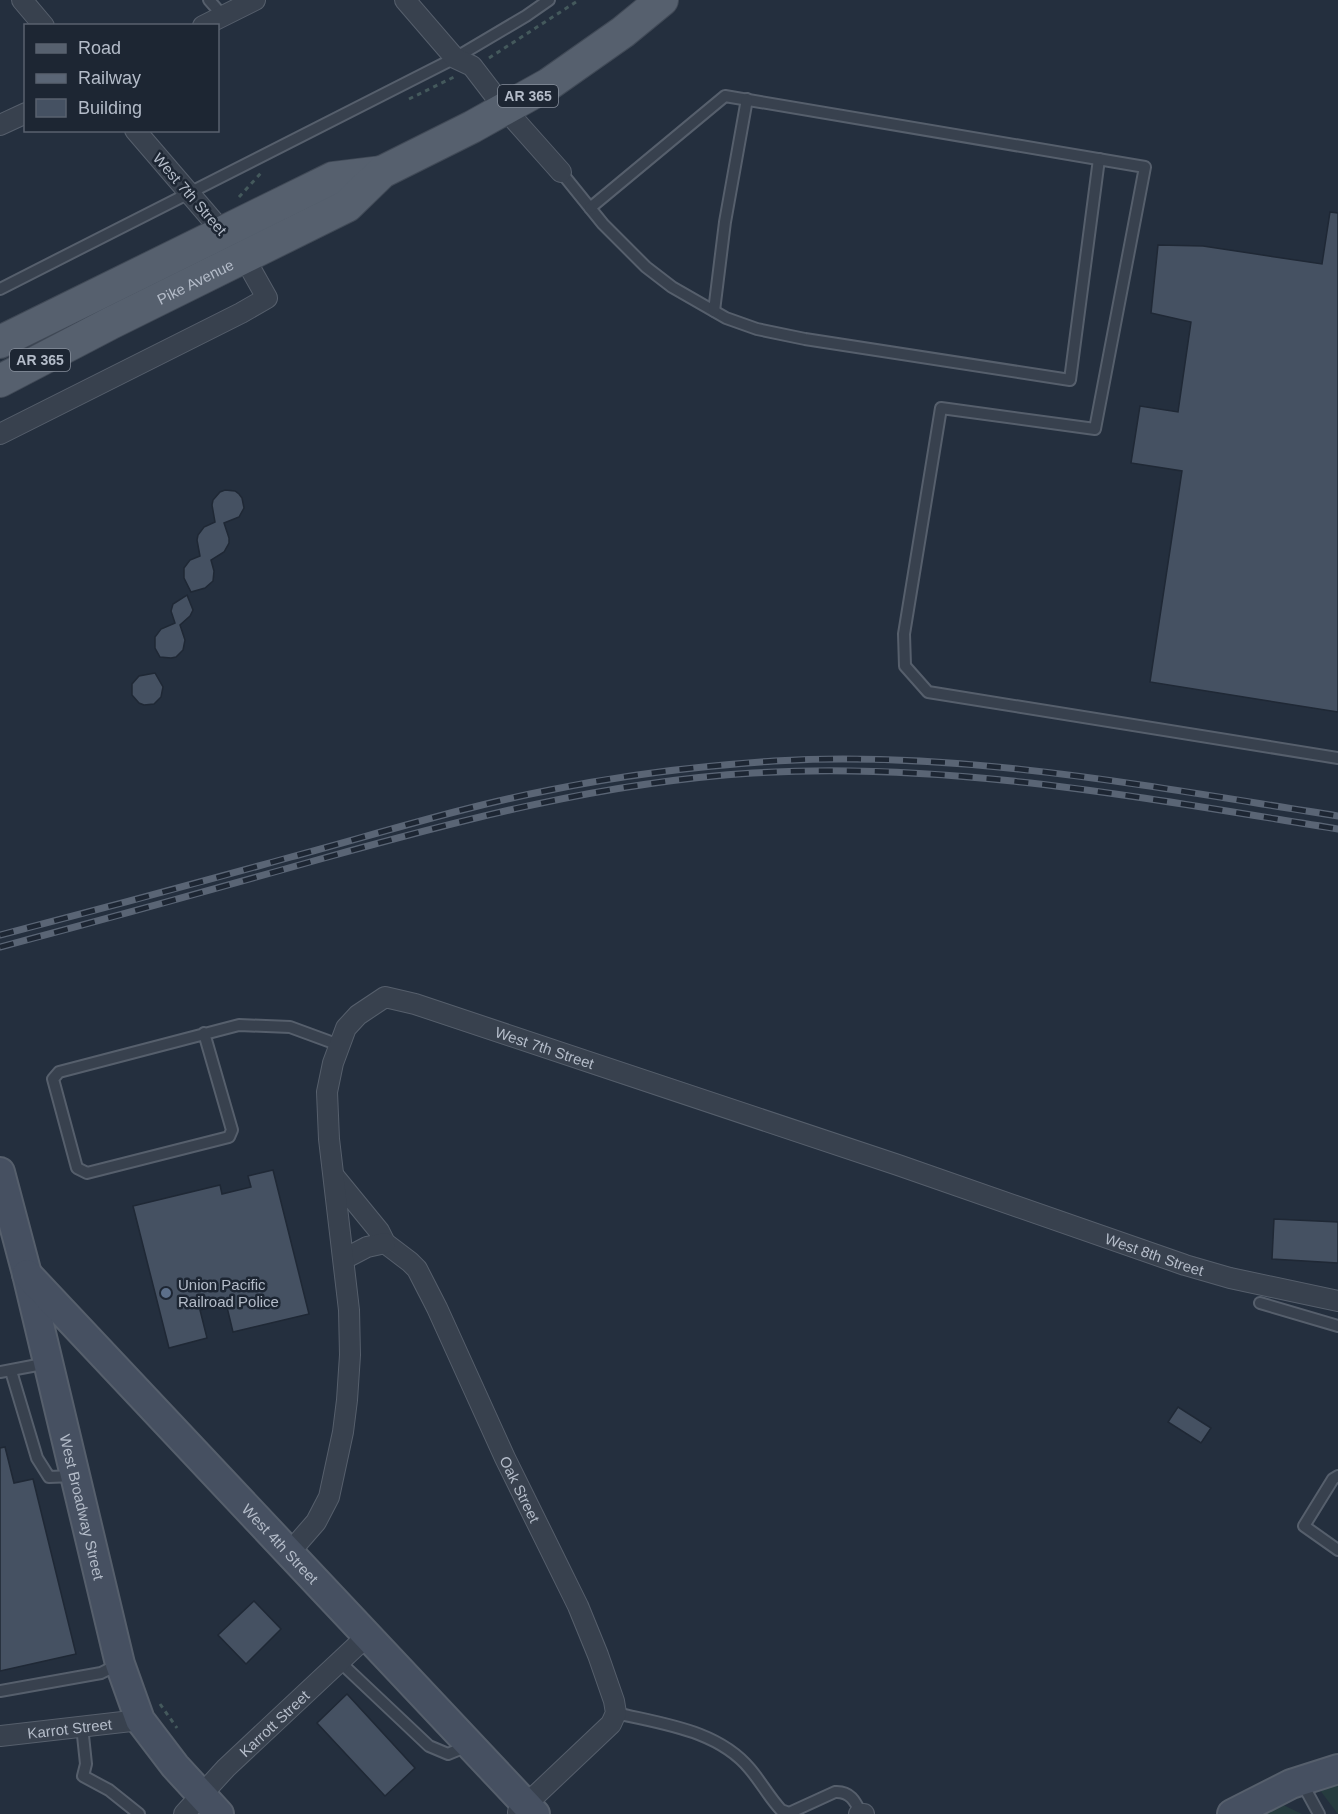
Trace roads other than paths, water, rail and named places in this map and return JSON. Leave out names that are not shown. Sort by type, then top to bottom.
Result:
[{"type":"main road","name":"Pike Avenue","points":[[0,381],[111,323],[347,206],[382,172],[549,84],[623,32],[662,0]]},
{"type":"main road","name":"Pike Avenue","points":[[0,342],[333,177],[382,172]]},
{"type":"main road","name":"West Broadway Street","points":[[0,1172],[49,1363],[120,1664],[147,1708],[175,1766],[202,1807]]},
{"type":"main road","name":"West 4th Street","points":[[27,1274],[470,1745],[526,1811]]},
{"type":"main road","points":[[1232,1814],[1301,1781],[1338,1769]]},
{"type":"street","points":[[22,0],[42,24]]},
{"type":"street","points":[[207,24],[255,0]]},
{"type":"street","points":[[405,0],[455,67],[472,66],[505,109],[561,172]]},
{"type":"street","points":[[0,125],[24,114]]},
{"type":"street","name":"West 7th Street","points":[[0,434],[267,297],[244,257],[137,132]]},
{"type":"street","name":"West 7th Street","points":[[344,1259],[328,1128],[327,1092],[339,1045],[350,1022],[385,997],[415,1004],[974,1192]]},
{"type":"street","name":"Oak Street","points":[[334,1176],[380,1231],[385,1243],[417,1269],[505,1458],[578,1606],[598,1655],[616,1713]]},
{"type":"street","name":"West 8th Street","points":[[974,1192],[1185,1265],[1230,1278],[1338,1301]]},
{"type":"street","points":[[289,1553],[316,1522],[329,1497],[343,1432],[348,1400],[350,1355],[349,1310],[344,1259],[367,1247],[385,1243]]},
{"type":"street","name":"Karrott Street","points":[[202,1807],[226,1768],[367,1636]]},
{"type":"street","name":"Karrot Street","points":[[0,1736],[82,1726],[147,1708]]},
{"type":"street","points":[[526,1811],[550,1780],[610,1724],[616,1713]]},
{"type":"lane","points":[[209,0],[223,16]]},
{"type":"lane","points":[[0,289],[189,193],[455,67],[549,0]]},
{"type":"lane","points":[[590,208],[725,96],[1145,167],[1095,429],[940,408],[904,634],[905,666],[928,692],[1338,758]]},
{"type":"lane","points":[[714,311],[725,222],[747,99]]},
{"type":"lane","points":[[561,172],[603,224],[646,267],[672,287],[726,318],[757,329],[805,339],[1070,380],[1099,159]]},
{"type":"lane","points":[[204,1034],[232,1130],[229,1137],[87,1173],[76,1168],[53,1079],[58,1072],[238,1024],[290,1027],[339,1045]]},
{"type":"lane","points":[[1260,1303],[1338,1326]]},
{"type":"lane","points":[[49,1363],[6,1371],[38,1458],[50,1477],[75,1476]]},
{"type":"lane","points":[[1338,1476],[1333,1479],[1304,1526],[1338,1550]]},
{"type":"lane","points":[[340,1662],[429,1746],[448,1754],[470,1745]]},
{"type":"lane","points":[[0,1691],[101,1673],[120,1664]]},
{"type":"lane","points":[[616,1713],[683,1729],[711,1739],[732,1752],[750,1768],[781,1810],[789,1813],[835,1792],[842,1792],[854,1800],[861,1814]]},
{"type":"lane","points":[[82,1726],[86,1764],[83,1776],[109,1790],[139,1814]]},
{"type":"lane","points":[[1301,1781],[1319,1814]]},
{"type":"railway","points":[[0,935],[484,804],[605,780],[717,766],[774,761],[845,759],[986,766],[1128,783],[1338,816]]},
{"type":"railway","points":[[0,947],[479,817],[642,785],[753,773],[900,772],[974,777],[1120,794],[1338,829]]},
{"type":"place","name":"Union Pacific Railroad Police","points":[[166,1293]]}]
